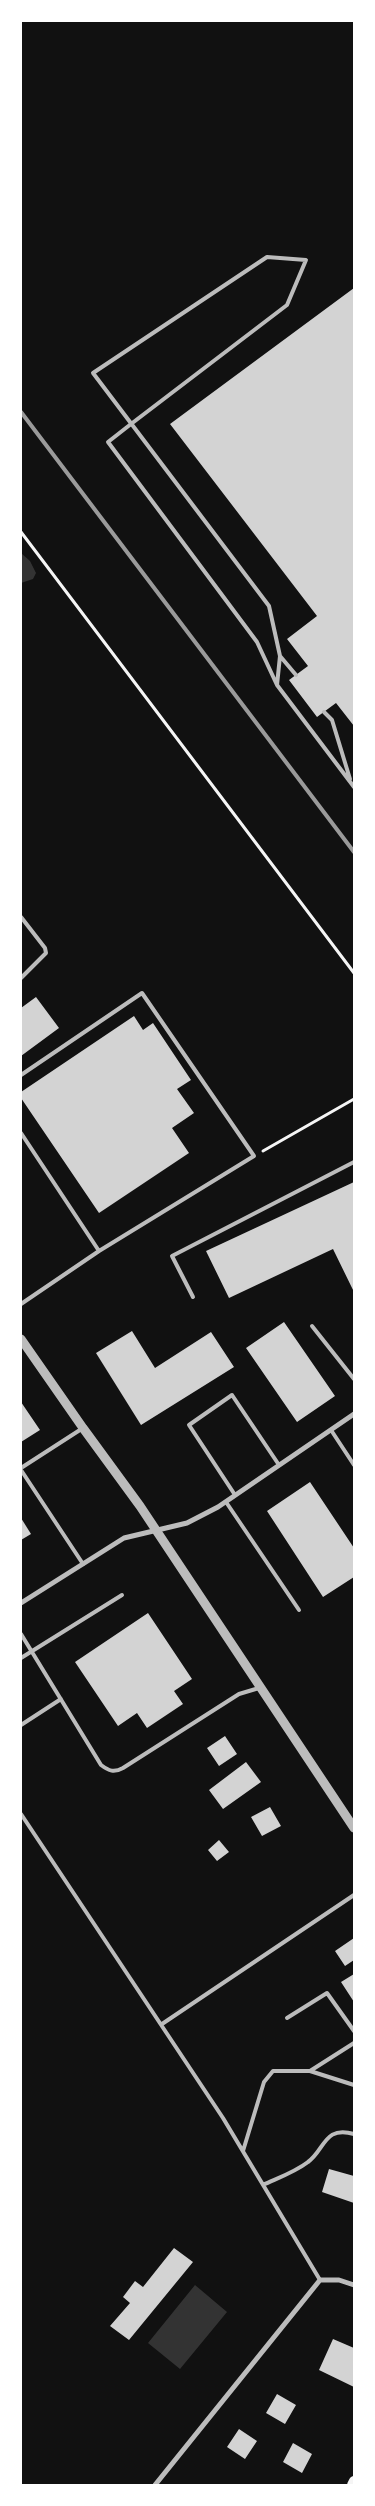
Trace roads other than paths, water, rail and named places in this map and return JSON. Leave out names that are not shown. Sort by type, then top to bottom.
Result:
[{"type":"main road","points":[[352,2485],[354,2481]]},
{"type":"street","points":[[21,1339],[156,1531],[353,1828]]},
{"type":"street","points":[[21,1603],[124,1538],[187,1524],[226,1502],[354,1414]]},
{"type":"street","points":[[154,2485],[320,2280],[339,2280],[354,2285]]},
{"type":"lane","points":[[277,685],[280,656],[269,606],[131,424],[93,373],[268,257],[306,260],[287,305],[131,424],[108,442],[257,642],[277,685],[353,785]]},
{"type":"lane","points":[[280,656],[296,675]]},
{"type":"lane","points":[[324,712],[332,720],[353,785]]},
{"type":"lane","points":[[21,917],[45,948],[46,953],[21,978]]},
{"type":"lane","points":[[21,1075],[142,993],[254,1156],[99,1251],[21,1304]]},
{"type":"lane","points":[[21,1133],[99,1251]]},
{"type":"lane","points":[[193,1297],[172,1256],[354,1162]]},
{"type":"lane","points":[[312,1326],[354,1379]]},
{"type":"lane","points":[[235,1495],[189,1425],[232,1395],[279,1465]]},
{"type":"lane","points":[[83,1428],[21,1469],[83,1564]]},
{"type":"lane","points":[[331,1430],[354,1465]]},
{"type":"lane","points":[[226,1502],[299,1610]]},
{"type":"lane","points":[[21,1658],[122,1595]]},
{"type":"lane","points":[[21,1634],[101,1765],[107,1770],[116,1772],[239,1694],[259,1688]]},
{"type":"lane","points":[[21,1725],[61,1699]]},
{"type":"lane","points":[[21,1814],[162,2024],[243,2152],[320,2280]]},
{"type":"lane","points":[[162,2024],[354,1895]]},
{"type":"lane","points":[[287,2018],[327,1993],[354,2031]]},
{"type":"lane","points":[[310,2071],[354,2043]]},
{"type":"lane","points":[[243,2152],[264,2082],[273,2071],[286,2069],[310,2071],[354,2085]]},
{"type":"lane","points":[[263,2186],[310,2161],[328,2137],[338,2133],[354,2134]]},
{"type":"railway","points":[[21,412],[354,852]]}]
